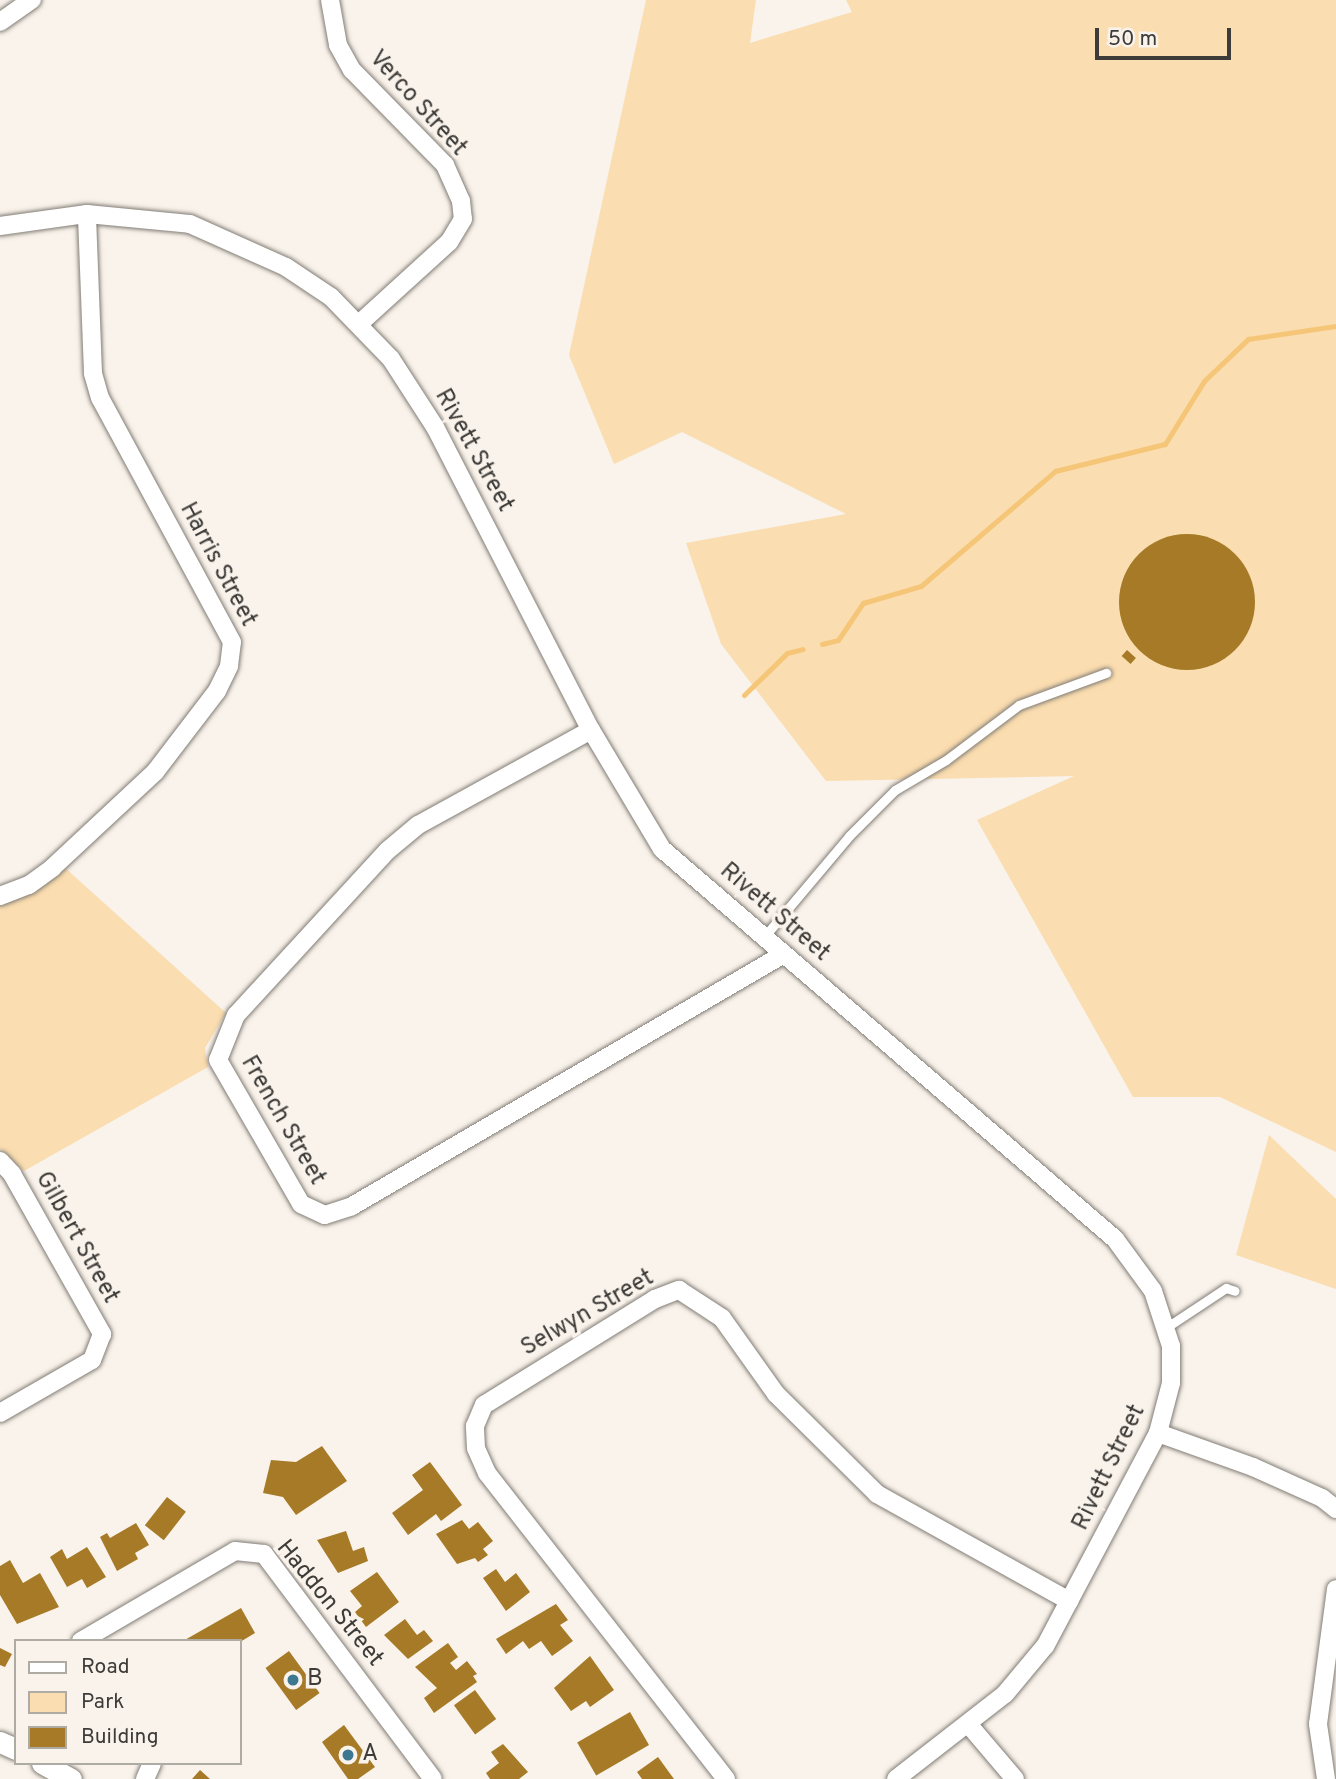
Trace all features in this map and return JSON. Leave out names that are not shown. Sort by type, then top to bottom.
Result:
[{"type":"street","points":[[0,22],[32,0]]},
{"type":"street","name":"Verco Street","points":[[330,0],[338,46],[352,70],[445,165],[461,201],[463,219],[449,242],[359,324]]},
{"type":"street","name":"Rivett Street","points":[[0,226],[88,214],[190,224],[237,242],[298,275],[359,324],[391,359],[435,427],[591,730],[662,849],[1115,1239],[1149,1282],[1167,1327],[1171,1383],[1158,1433],[1037,1656],[1005,1695],[896,1779]]},
{"type":"street","name":"Harris Street","points":[[0,895],[29,885],[51,868],[155,772],[217,691],[231,654],[232,642],[100,398],[93,373],[88,214]]},
{"type":"street","name":"French Street","points":[[591,730],[418,825],[387,851],[236,1015],[218,1060],[300,1204],[325,1216],[352,1206],[784,954]]},
{"type":"street","name":"Gilbert Street","points":[[0,1161],[12,1174],[102,1334],[92,1360],[0,1413]]},
{"type":"street","name":"Selwyn Street","points":[[726,1779],[487,1474],[476,1448],[475,1426],[484,1405],[655,1298],[679,1290],[722,1318],[776,1394],[877,1494],[1069,1601]]},
{"type":"street","points":[[1158,1433],[1275,1477],[1336,1510]]},
{"type":"street","name":"Haddon Street","points":[[84,1639],[235,1551],[264,1553],[433,1779]]},
{"type":"street","points":[[1326,1779],[1318,1724],[1336,1589]]},
{"type":"street","points":[[969,1725],[1015,1779]]},
{"type":"street","points":[[46,1765],[71,1779]]},
{"type":"lane","points":[[764,937],[849,836],[895,790],[946,760],[1019,705],[1106,673]]},
{"type":"lane","points":[[1167,1327],[1226,1288],[1236,1291]]},
{"type":"green space","points":[[646,0],[756,0],[750,43],[852,12],[846,0],[1336,0],[1336,1152],[1220,1097],[1133,1097],[977,820],[1074,776],[826,781],[721,644],[686,543],[846,514],[682,432],[614,464],[569,355]]},
{"type":"green space","points":[[63,866],[226,1013],[205,1048],[208,1067],[24,1171],[0,1149],[0,901]]},
{"type":"green space","points":[[1269,1135],[1336,1199],[1336,1289],[1236,1255]]},
{"type":"building","points":[[1187,534],[1213,539],[1235,554],[1250,576],[1255,602],[1250,628],[1235,650],[1213,665],[1187,670],[1161,665],[1139,650],[1124,628],[1119,602],[1124,576],[1139,554],[1161,539]]},
{"type":"building","points":[[1127,650],[1136,658],[1131,664],[1122,656]]},
{"type":"building","points":[[322,1446],[347,1481],[296,1515],[283,1497],[263,1493],[271,1460],[296,1462]]},
{"type":"building","points":[[430,1462],[462,1505],[441,1521],[436,1514],[408,1535],[392,1513],[423,1490],[412,1475]]},
{"type":"building","points":[[167,1497],[186,1512],[164,1540],[145,1525]]},
{"type":"building","points":[[462,1520],[469,1529],[478,1522],[493,1541],[483,1549],[488,1555],[478,1562],[475,1558],[457,1564],[436,1534]]},
{"type":"building","points":[[136,1523],[149,1545],[135,1553],[138,1559],[117,1571],[100,1537],[107,1533],[110,1538]]},
{"type":"building","points":[[346,1531],[353,1551],[364,1547],[368,1561],[338,1573],[317,1540]]},
{"type":"building","points":[[87,1547],[106,1577],[87,1588],[82,1579],[67,1587],[50,1557],[62,1549],[67,1559]]},
{"type":"building","points":[[10,1560],[23,1583],[40,1573],[59,1607],[17,1624],[0,1595],[0,1566]]},
{"type":"building","points":[[496,1569],[505,1582],[516,1573],[530,1592],[506,1611],[483,1578]]},
{"type":"building","points":[[377,1572],[399,1602],[366,1627],[355,1612],[362,1606],[350,1591]]},
{"type":"building","points":[[556,1604],[568,1620],[560,1625],[573,1641],[552,1656],[541,1641],[529,1649],[523,1641],[506,1654],[496,1639]]},
{"type":"building","points":[[241,1608],[255,1633],[242,1641],[187,1639]]},
{"type":"building","points":[[405,1619],[417,1635],[424,1630],[433,1641],[408,1659],[384,1635]]},
{"type":"building","points":[[448,1643],[458,1657],[450,1663],[456,1670],[467,1661],[477,1674],[473,1676],[477,1682],[434,1713],[424,1698],[437,1688],[415,1667]]},
{"type":"building","points":[[0,1648],[12,1654],[5,1667],[0,1665]]},
{"type":"building","name":"B","points":[[289,1651],[320,1693],[296,1710],[266,1668]]},
{"type":"building","points":[[590,1656],[614,1690],[590,1707],[586,1701],[571,1711],[554,1688]]},
{"type":"building","points":[[475,1690],[496,1719],[475,1734],[454,1705]]},
{"type":"building","points":[[630,1712],[649,1745],[596,1775],[577,1742]]},
{"type":"building","name":"A","points":[[344,1725],[375,1767],[358,1779],[348,1779],[322,1742]]},
{"type":"building","points":[[503,1744],[528,1772],[519,1779],[490,1779],[486,1773],[499,1763],[491,1752]]},
{"type":"building","points":[[658,1757],[674,1779],[642,1779],[637,1772]]},
{"type":"building","points":[[200,1770],[210,1779],[192,1779]]},
{"type":"waterway","points":[[822,644],[838,640],[863,603],[921,586],[1055,471],[1165,444],[1204,381],[1248,339],[1336,326]]},
{"type":"waterway","points":[[744,695],[787,653],[803,649]]},
{"type":"place","name":"B","points":[[293,1680]]},
{"type":"place","name":"A","points":[[348,1755]]}]
